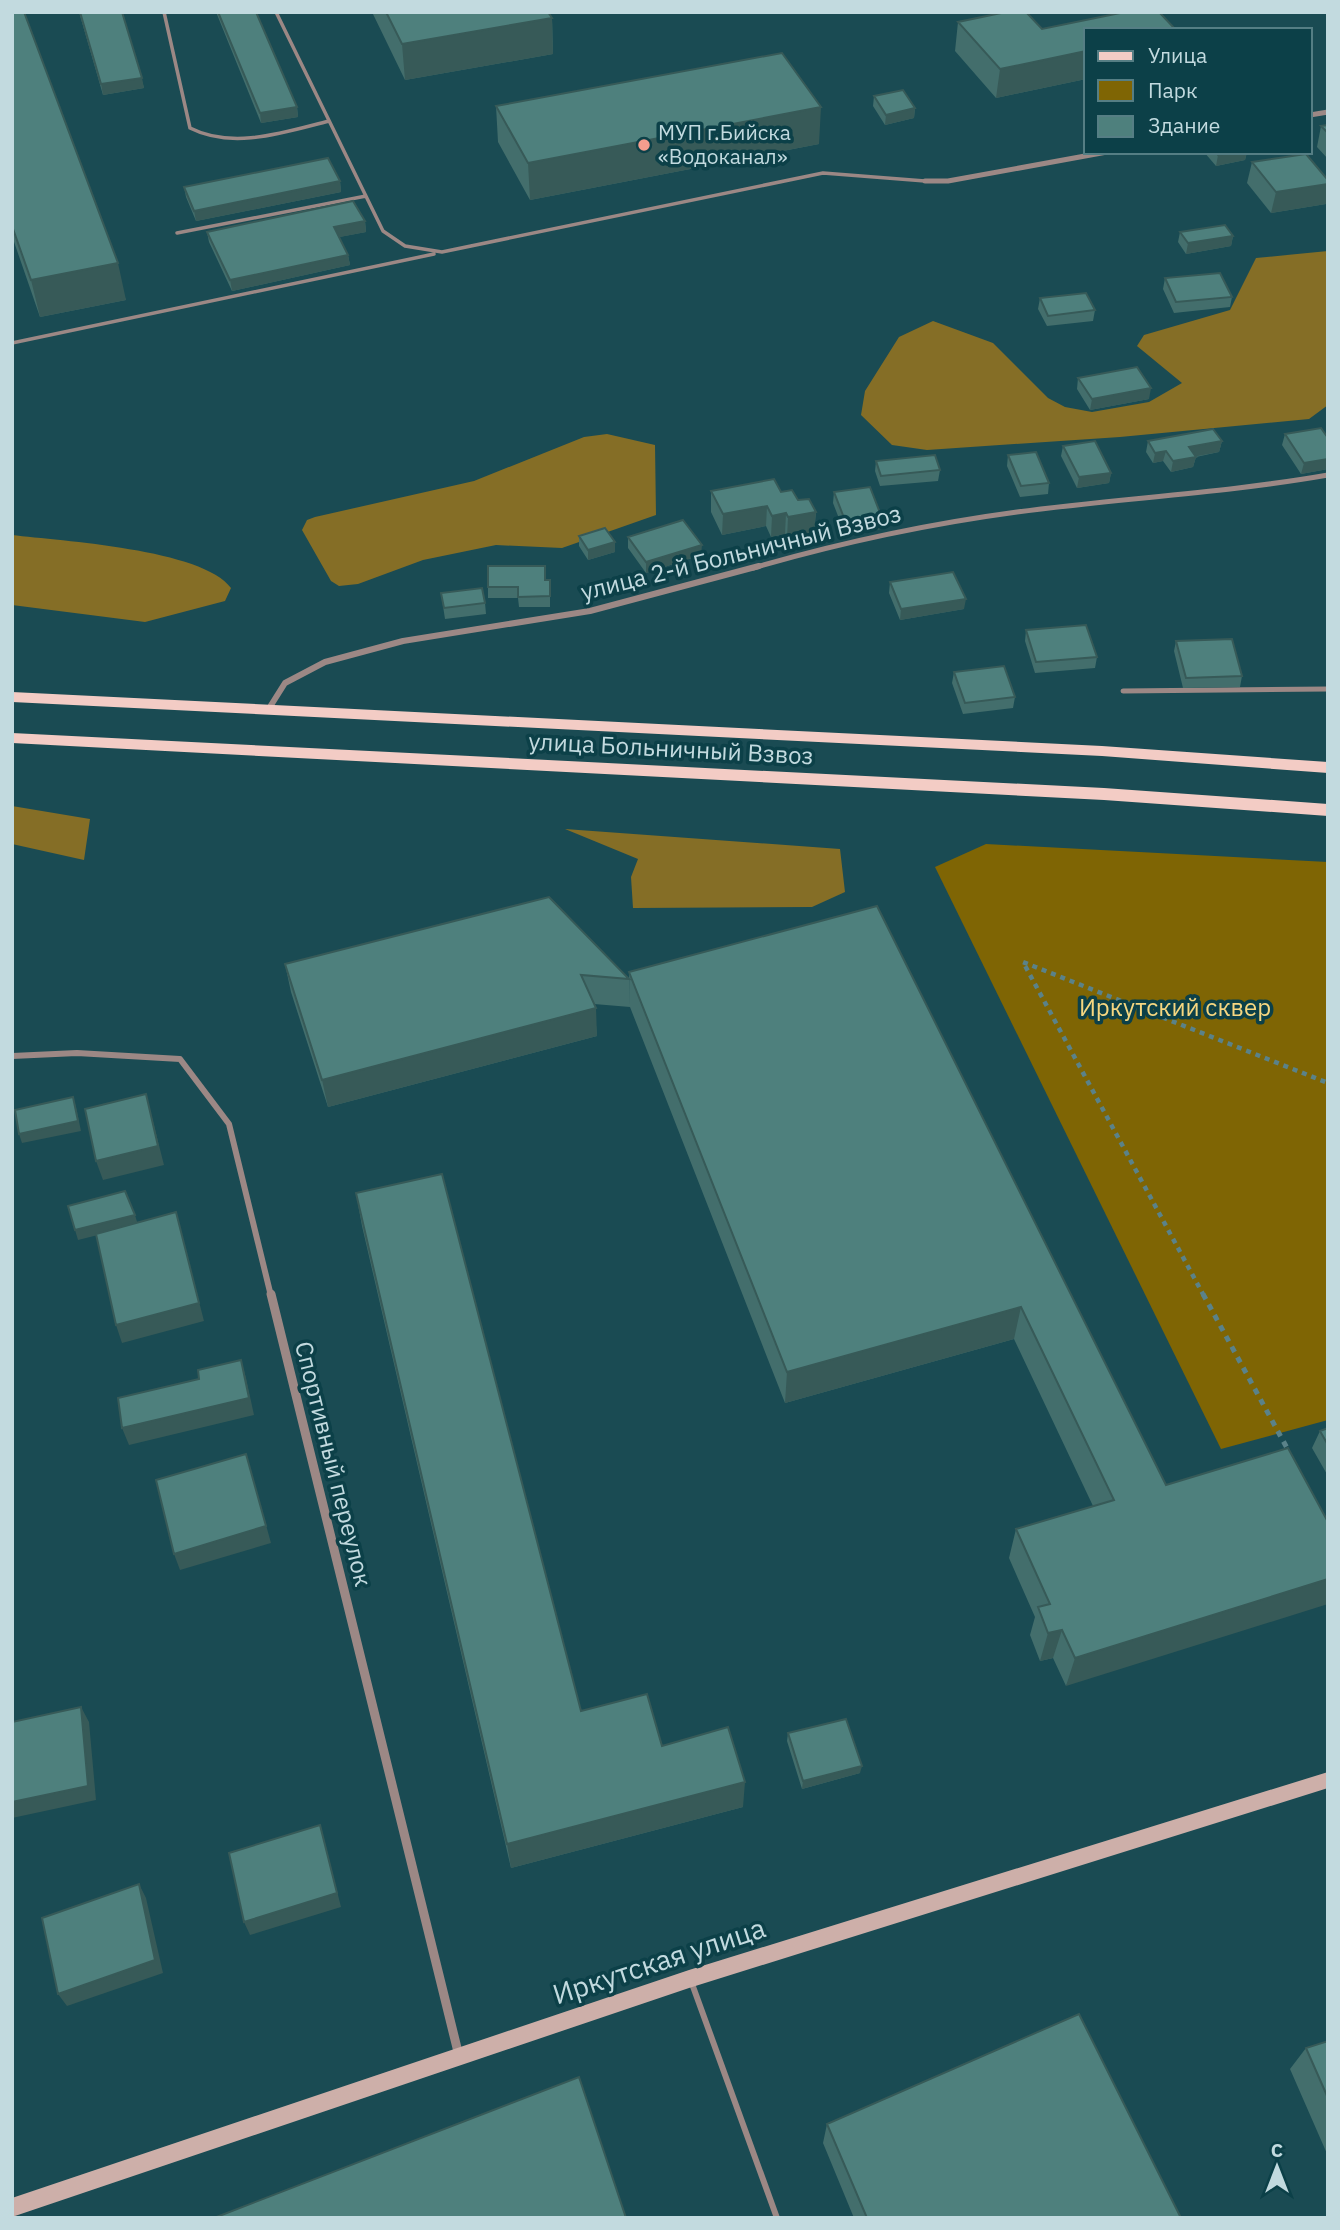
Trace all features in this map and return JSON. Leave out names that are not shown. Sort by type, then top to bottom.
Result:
[{"type":"main road","name":"улица Больничный Взвоз","points":[[12,697],[1102,751],[1328,768]]},
{"type":"main road","name":"улица Больничный Взвоз","points":[[12,738],[1104,794],[1328,810]]},
{"type":"main road","name":"Иркутская улица","points":[[12,2208],[690,1979],[1328,1780]]},
{"type":"street","points":[[925,181],[948,181],[1096,154]]},
{"type":"street","name":"улица 2-й Больничный Взвоз","points":[[268,710],[285,683],[325,662],[403,641],[590,611],[643,599],[822,548],[1016,512],[1271,485],[1328,475]]},
{"type":"street","name":"Спортивный переулок","points":[[12,1056],[76,1053],[180,1059],[229,1124],[459,2057]]},
{"type":"lane","points":[[164,12],[190,128],[197,134],[223,139],[244,137],[330,121]]},
{"type":"lane","points":[[276,12],[383,231],[391,239],[405,246],[442,252]]},
{"type":"lane","points":[[12,342],[45,338],[823,173],[925,181]]},
{"type":"lane","points":[[177,233],[366,195]]},
{"type":"lane","points":[[1124,691],[1328,689]]},
{"type":"lane","points":[[690,1979],[777,2218]]},
{"type":"path","points":[[1287,1448],[1023,962],[1328,1083]]},
{"type":"green space","name":"Иркутский сквер","points":[[986,844],[1328,862],[1328,1420],[1221,1449],[935,867]]},
{"type":"shaded area","points":[[1328,251],[1328,405],[1309,419],[1120,437],[927,450],[892,445],[861,415],[865,391],[899,337],[933,321],[993,343],[1048,398],[1065,407],[1092,412],[1149,402],[1182,383],[1137,346],[1144,335],[1230,310],[1256,258]]},
{"type":"shaded area","points":[[607,434],[655,445],[656,515],[562,548],[496,545],[423,560],[358,584],[339,586],[331,581],[302,530],[307,520],[315,517],[474,481],[584,437]]},
{"type":"shaded area","points":[[12,535],[95,544],[162,556],[192,564],[216,575],[231,588],[225,601],[145,622],[12,605]]},
{"type":"shaded area","points":[[12,806],[90,819],[84,860],[12,844]]},
{"type":"shaded area","points":[[565,829],[840,849],[845,892],[812,907],[633,908],[631,877],[638,859]]},
{"type":"building","points":[[12,12],[24,12],[118,263],[31,280],[12,226]]},
{"type":"building","points":[[80,12],[122,12],[142,78],[101,84]]},
{"type":"building","points":[[218,12],[256,12],[297,107],[260,113]]},
{"type":"building","points":[[386,12],[548,12],[552,18],[402,44]]},
{"type":"building","points":[[1006,12],[1026,12],[1042,29],[1125,12],[1159,12],[1174,28],[1084,28],[1084,51],[1000,69],[958,22]]},
{"type":"building","points":[[782,53],[821,107],[528,163],[496,106]]},
{"type":"building","points":[[903,90],[915,108],[886,115],[874,96]]},
{"type":"building","points":[[1306,154],[1328,180],[1328,184],[1276,192],[1252,162]]},
{"type":"building","points":[[328,158],[340,181],[194,211],[184,187]]},
{"type":"building","points":[[353,201],[365,221],[334,227],[348,255],[230,280],[207,232]]},
{"type":"building","points":[[1225,225],[1233,236],[1188,243],[1180,232]]},
{"type":"building","points":[[1220,273],[1232,297],[1176,302],[1165,278]]},
{"type":"building","points":[[1086,293],[1095,310],[1048,316],[1040,298]]},
{"type":"building","points":[[1137,367],[1151,388],[1092,399],[1078,378]]},
{"type":"building","points":[[1321,428],[1328,438],[1328,459],[1304,463],[1285,434]]},
{"type":"building","points":[[1213,429],[1222,441],[1189,447],[1196,457],[1173,461],[1166,451],[1155,453],[1148,441]]},
{"type":"building","points":[[1095,441],[1111,473],[1079,477],[1063,446]]},
{"type":"building","points":[[1036,452],[1049,483],[1021,486],[1008,455]]},
{"type":"building","points":[[935,455],[940,470],[881,476],[876,461]]},
{"type":"building","points":[[774,479],[781,492],[792,490],[798,500],[809,499],[816,512],[788,517],[786,513],[772,516],[767,506],[723,514],[711,491]]},
{"type":"building","points":[[870,487],[882,518],[846,523],[834,492]]},
{"type":"building","points":[[683,520],[702,545],[646,562],[628,537]]},
{"type":"building","points":[[605,528],[615,542],[588,550],[579,536]]},
{"type":"building","points":[[488,566],[545,566],[545,580],[550,580],[550,596],[518,597],[518,587],[488,587]]},
{"type":"building","points":[[953,572],[966,599],[901,609],[890,582]]},
{"type":"building","points":[[482,588],[485,603],[444,608],[441,593]]},
{"type":"building","points":[[1086,625],[1097,657],[1036,662],[1026,630]]},
{"type":"building","points":[[1232,639],[1242,676],[1186,678],[1176,641]]},
{"type":"building","points":[[1004,666],[1015,697],[965,703],[954,672]]},
{"type":"building","points":[[549,897],[629,979],[581,975],[596,1008],[322,1080],[285,964]]},
{"type":"building","points":[[877,906],[1166,1485],[1288,1448],[1328,1522],[1328,1579],[1075,1658],[1062,1630],[1048,1633],[1038,1607],[1050,1604],[1016,1529],[1114,1500],[1021,1307],[787,1372],[629,972]]},
{"type":"building","points":[[146,1094],[158,1146],[96,1161],[85,1109]]},
{"type":"building","points":[[73,1097],[78,1121],[19,1134],[15,1110]]},
{"type":"building","points":[[442,1174],[581,1711],[647,1694],[662,1746],[728,1727],[745,1782],[507,1844],[356,1193]]},
{"type":"building","points":[[125,1191],[135,1215],[75,1230],[68,1206]]},
{"type":"building","points":[[176,1212],[199,1303],[116,1325],[96,1234]]},
{"type":"building","points":[[241,1360],[249,1398],[122,1428],[118,1398],[199,1379],[198,1370]]},
{"type":"building","points":[[1328,1428],[1328,1445],[1320,1431]]},
{"type":"building","points":[[246,1454],[266,1526],[174,1554],[156,1480]]},
{"type":"building","points":[[81,1707],[88,1786],[12,1802],[12,1722]]},
{"type":"building","points":[[846,1719],[862,1766],[803,1781],[788,1733]]},
{"type":"building","points":[[320,1825],[337,1893],[244,1922],[229,1853]]},
{"type":"building","points":[[139,1884],[155,1960],[58,1994],[42,1918]]},
{"type":"building","points":[[1079,2014],[1181,2218],[867,2218],[827,2124]]},
{"type":"building","points":[[1328,2041],[1328,2098],[1306,2048]]},
{"type":"building","points":[[579,2077],[626,2218],[214,2218]]},
{"type":"place","name":"МУП г.Бийска «Водоканал»","points":[[644,145]]}]
